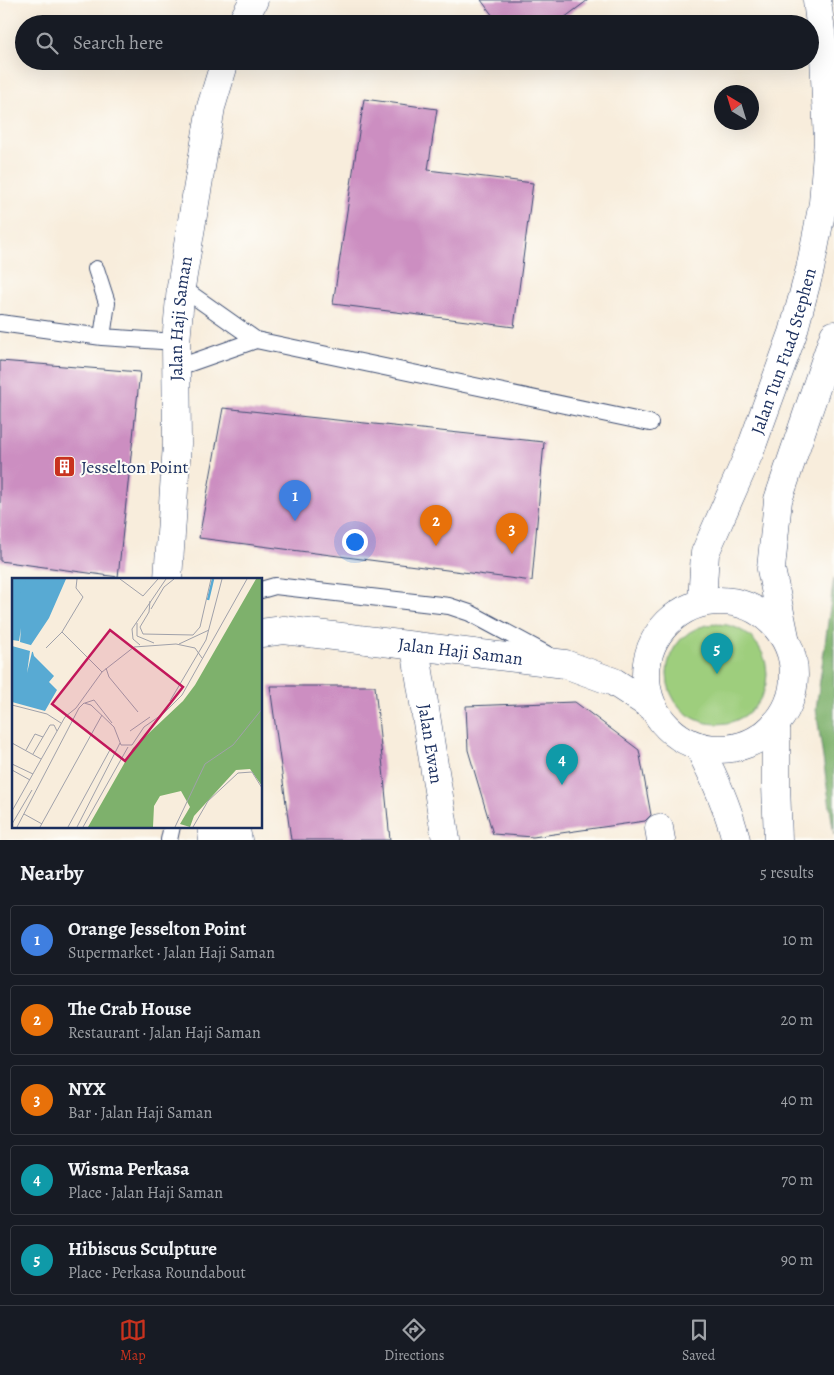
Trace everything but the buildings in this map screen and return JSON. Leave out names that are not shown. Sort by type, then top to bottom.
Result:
[{"type":"main road","points":[[246,15],[254,0]]},
{"type":"main road","name":"Jalan Tun Fuad Stephen","points":[[702,602],[705,553],[750,450],[793,333],[810,269],[823,203],[828,141],[824,56],[818,0]]},
{"type":"main road","name":"Jalan Haji Saman","points":[[168,578],[177,444],[176,355],[181,287],[211,107],[222,70]]},
{"type":"main road","points":[[786,639],[771,620],[750,606],[726,600],[702,602],[682,610],[665,624],[652,642],[646,663],[645,678],[651,706],[662,723],[678,737],[698,746],[719,750],[740,746],[760,737],[776,723],[786,708],[793,691],[795,673],[771,569],[778,500],[834,335]]},
{"type":"main road","name":"Jalan Haji Saman","points":[[262,633],[284,630],[565,664],[614,682],[651,706]]},
{"type":"main road","name":"Jalan Ewan","points":[[415,647],[446,840]]},
{"type":"main road","points":[[776,723],[778,840]]},
{"type":"main road","points":[[698,746],[713,774],[736,840]]},
{"type":"lane","points":[[96,269],[107,303],[102,337]]},
{"type":"lane","points":[[181,287],[256,340]]},
{"type":"lane","points":[[0,323],[102,337],[176,355],[256,340],[650,423]]},
{"type":"lane","points":[[262,590],[275,586],[449,606],[470,612],[565,664]]},
{"type":"green space","points":[[834,578],[834,835],[816,709]]},
{"type":"green space","points":[[717,624],[736,628],[752,639],[763,655],[767,674],[763,693],[752,709],[736,720],[717,724],[698,720],[682,709],[671,693],[667,674],[671,655],[682,639],[698,628]]},
{"type":"place","name":"Jesselton Point","points":[[65,467]]},
{"type":"place","name":"Orange Jesselton Point","points":[[295,521]]},
{"type":"place","name":"The Crab House","points":[[436,546]]},
{"type":"place","name":"NYX","points":[[512,554]]},
{"type":"place","name":"Hibiscus Sculpture","points":[[717,674]]},
{"type":"place","name":"Wisma Perkasa","points":[[562,785]]}]
